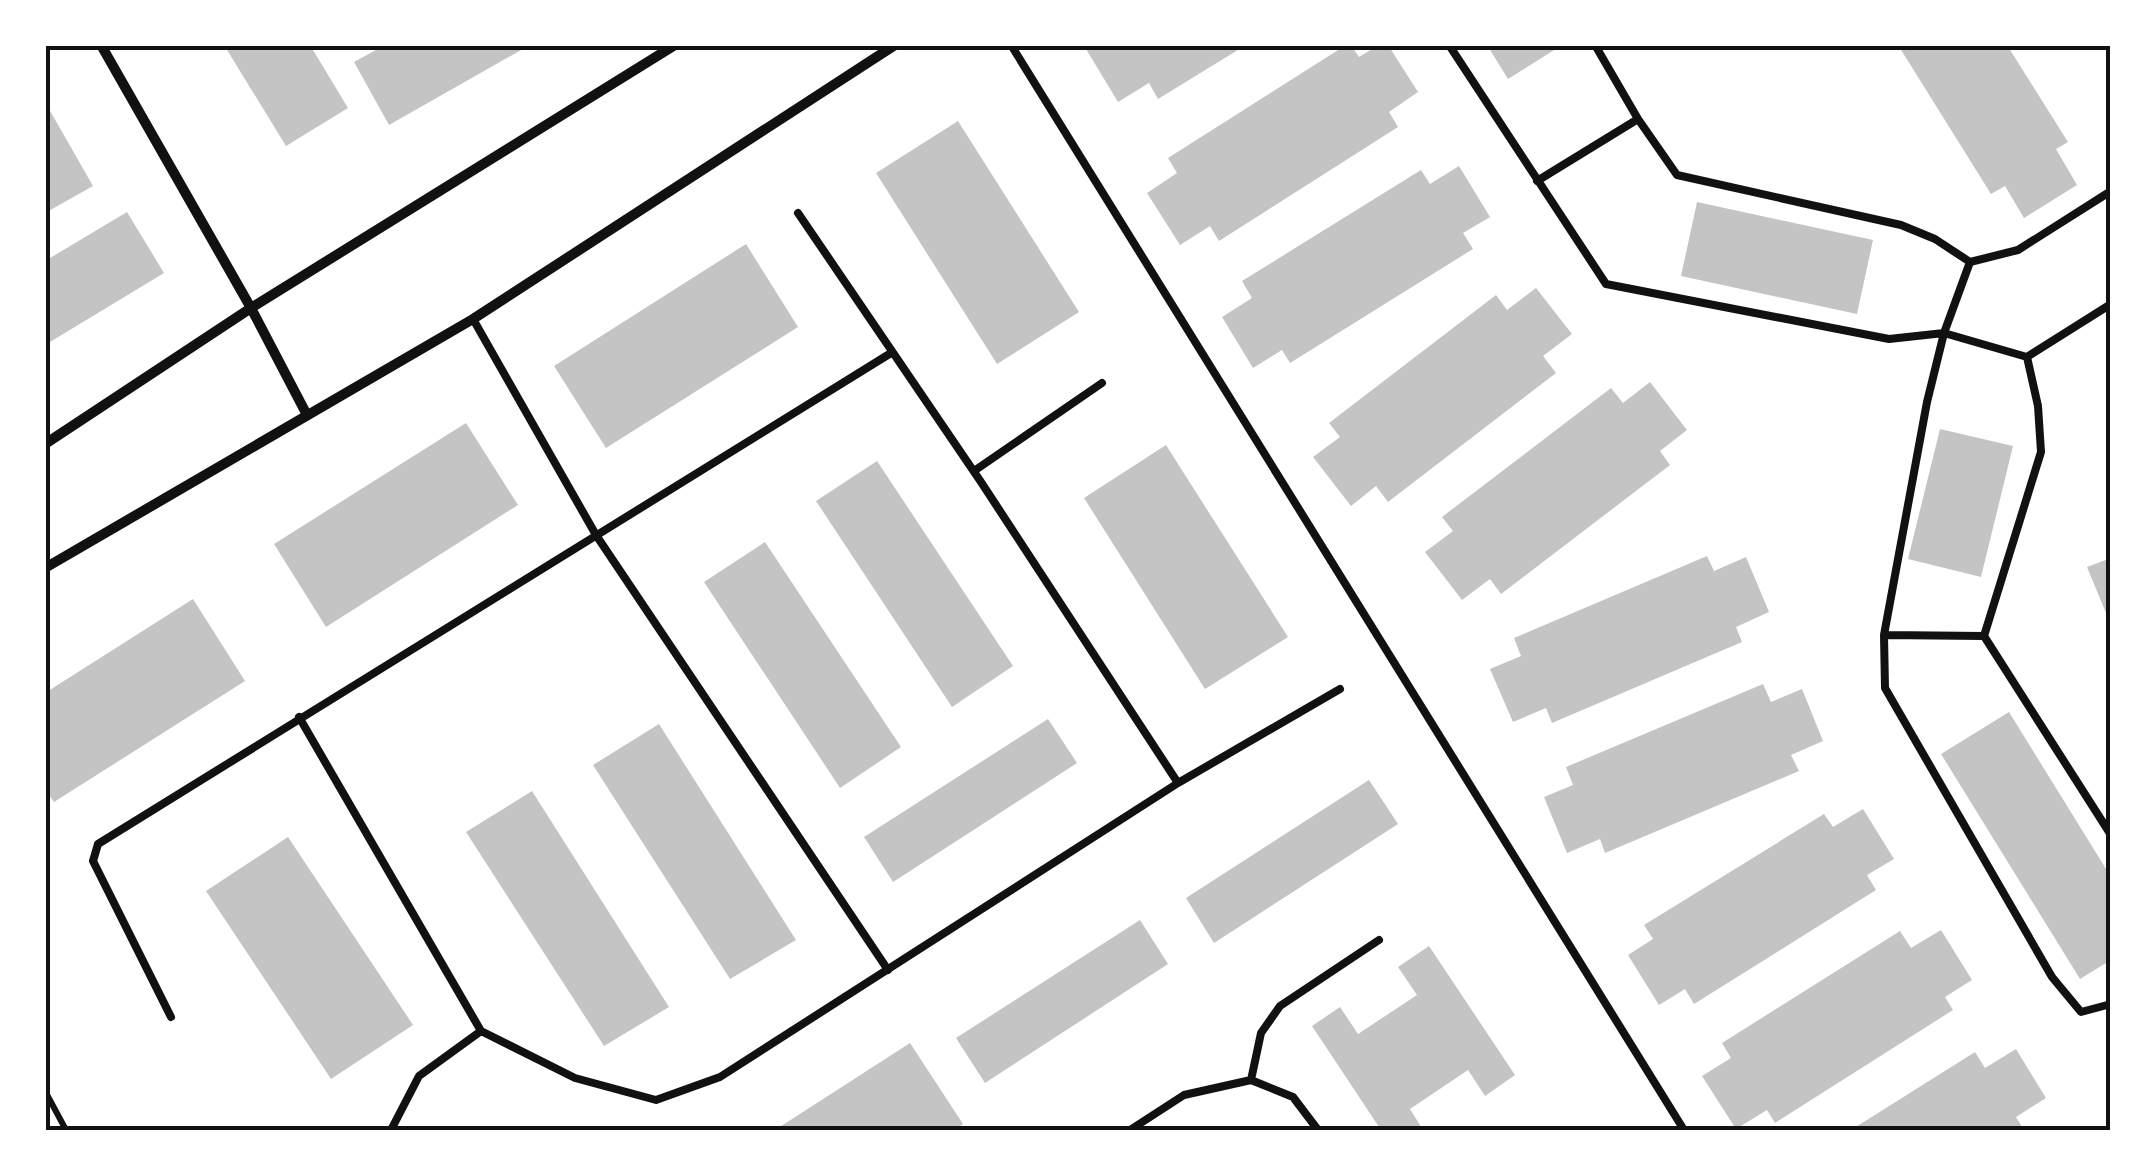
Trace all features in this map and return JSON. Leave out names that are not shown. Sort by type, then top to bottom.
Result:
[{"type":"street","points":[[101,45],[252,308],[307,415]]},
{"type":"street","points":[[45,444],[252,308],[675,45]]},
{"type":"street","points":[[45,568],[473,319],[895,45]]},
{"type":"lane","points":[[1011,45],[1684,1130]]},
{"type":"lane","points":[[1450,45],[1606,284],[1890,338],[1944,333],[2027,357],[2111,304]]},
{"type":"lane","points":[[1596,45],[1638,119],[1677,175],[1901,225],[1935,239],[1970,262],[2018,250],[2111,191]]},
{"type":"lane","points":[[1537,181],[1638,119]]},
{"type":"lane","points":[[798,213],[974,471],[1178,783]]},
{"type":"lane","points":[[1970,262],[1944,333],[1927,402],[1884,635],[1885,688],[2052,977],[2080,1012],[2111,1004]]},
{"type":"lane","points":[[473,319],[596,536],[888,970]]},
{"type":"lane","points":[[171,1016],[93,861],[98,844],[891,353]]},
{"type":"lane","points":[[1984,636],[2042,452],[2038,406],[2027,357]]},
{"type":"lane","points":[[974,471],[1102,383]]},
{"type":"lane","points":[[1884,635],[1984,636]]},
{"type":"lane","points":[[1984,636],[2111,835]]},
{"type":"lane","points":[[299,717],[480,1030],[574,1078],[656,1100],[720,1077],[1178,783],[1340,688]]},
{"type":"lane","points":[[1251,1080],[1261,1033],[1280,1006],[1379,940]]},
{"type":"lane","points":[[391,1130],[419,1076],[480,1030]]},
{"type":"lane","points":[[1130,1130],[1184,1095],[1251,1080],[1294,1097],[1318,1130]]},
{"type":"path","points":[[45,1092],[66,1130]]},
{"type":"building","points":[[224,45],[310,45],[348,108],[286,146]]},
{"type":"building","points":[[385,45],[530,45],[389,125],[354,62]]},
{"type":"building","points":[[1093,45],[1246,45],[1158,99],[1149,83],[1118,102],[1086,49]]},
{"type":"building","points":[[1351,45],[1359,57],[1379,45],[1388,45],[1418,92],[1389,112],[1398,127],[1219,241],[1210,226],[1180,245],[1147,193],[1177,173],[1168,158]]},
{"type":"building","points":[[1487,45],[1562,45],[1508,79]]},
{"type":"building","points":[[1898,45],[2007,45],[2068,142],[2056,149],[2077,185],[2024,218],[2005,186],[1991,194]]},
{"type":"building","points":[[45,102],[93,186],[45,213]]},
{"type":"building","points":[[958,121],[1079,312],[997,364],[876,173]]},
{"type":"building","points":[[1459,166],[1490,217],[1463,233],[1473,249],[1290,363],[1282,350],[1253,368],[1222,317],[1252,298],[1242,281],[1421,170],[1430,184]]},
{"type":"building","points":[[1697,202],[1873,240],[1857,314],[1681,276]]},
{"type":"building","points":[[127,212],[164,273],[45,345],[45,261]]},
{"type":"building","points":[[746,244],[798,327],[606,448],[554,366]]},
{"type":"building","points":[[1536,288],[1572,334],[1543,356],[1556,373],[1388,502],[1376,486],[1351,506],[1313,457],[1340,437],[1329,423],[1496,295],[1507,310]]},
{"type":"building","points":[[1650,382],[1687,430],[1660,451],[1670,465],[1501,594],[1490,579],[1462,600],[1425,552],[1453,531],[1442,517],[1611,388],[1623,403]]},
{"type":"building","points":[[466,423],[518,505],[326,627],[274,544]]},
{"type":"building","points":[[1940,429],[2013,446],[1981,577],[1908,559]]},
{"type":"building","points":[[1166,445],[1288,637],[1205,689],[1084,498]]},
{"type":"building","points":[[877,461],[1013,666],[952,707],[816,501]]},
{"type":"building","points":[[765,542],[901,747],[840,788],[704,582]]},
{"type":"building","points":[[1707,556],[1714,571],[1746,557],[1769,612],[1736,627],[1742,642],[1552,723],[1546,708],[1513,722],[1490,669],[1521,656],[1514,638]]},
{"type":"building","points":[[2111,558],[2111,625],[2087,567]]},
{"type":"building","points":[[193,599],[245,681],[54,802],[45,789],[45,693]]},
{"type":"building","points":[[1763,684],[1771,702],[1802,689],[1823,741],[1791,755],[1799,771],[1605,853],[1600,839],[1567,853],[1544,797],[1573,785],[1566,767]]},
{"type":"building","points":[[2009,712],[2111,877],[2111,960],[2080,979],[1941,754]]},
{"type":"building","points":[[1048,719],[1077,763],[893,882],[864,837]]},
{"type":"building","points":[[659,724],[796,940],[730,979],[593,765]]},
{"type":"building","points":[[1369,780],[1398,824],[1214,943],[1186,898]]},
{"type":"building","points":[[532,791],[669,1007],[604,1046],[466,832]]},
{"type":"building","points":[[1863,809],[1894,859],[1867,875],[1876,890],[1694,1004],[1685,989],[1659,1005],[1628,955],[1653,939],[1644,925],[1824,814],[1833,827]]},
{"type":"building","points":[[288,837],[413,1025],[331,1079],[206,891]]},
{"type":"building","points":[[1140,920],[1168,964],[985,1083],[956,1038]]},
{"type":"building","points":[[1941,930],[1972,980],[1945,997],[1953,1010],[1775,1123],[1767,1110],[1736,1129],[1702,1076],[1731,1058],[1722,1043],[1900,931],[1911,948]]},
{"type":"building","points":[[1429,946],[1515,1075],[1485,1096],[1468,1070],[1410,1109],[1423,1130],[1381,1130],[1312,1026],[1340,1007],[1358,1034],[1417,995],[1398,967]]},
{"type":"building","points":[[910,1043],[963,1124],[954,1130],[775,1130]]},
{"type":"building","points":[[2016,1049],[2046,1098],[2016,1117],[2024,1130],[1851,1130],[1975,1052],[1985,1068]]}]
